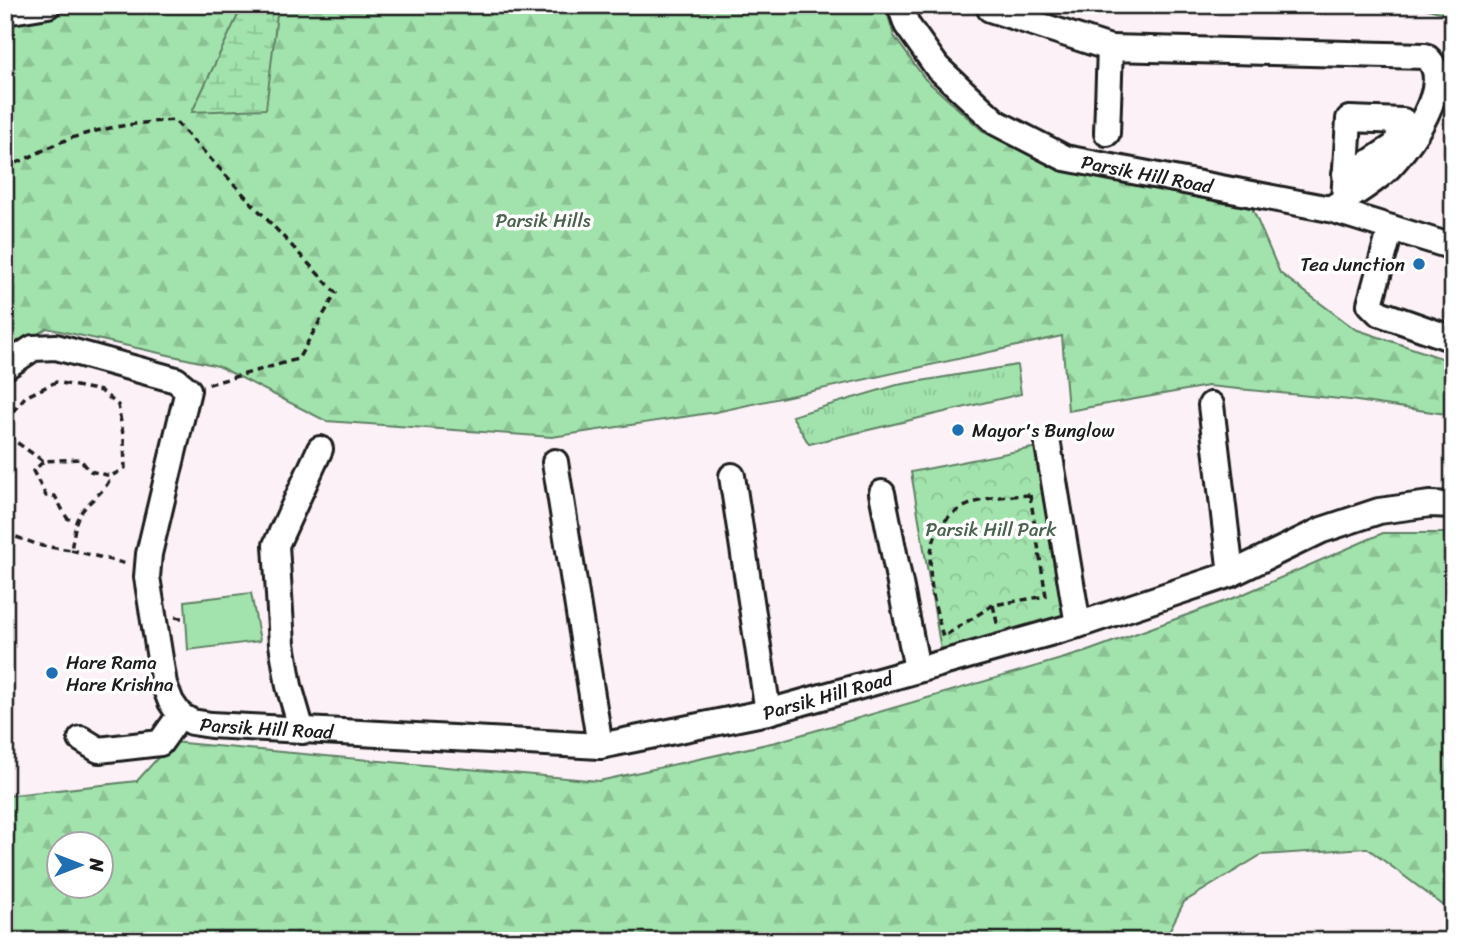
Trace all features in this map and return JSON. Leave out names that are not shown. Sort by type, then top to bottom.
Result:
[{"type":"street","points":[[5,12],[48,5]]},
{"type":"street","name":"Parsik Hill Road","points":[[900,5],[907,25],[937,68],[997,122],[1065,158],[1337,205],[1391,228],[1453,247]]},
{"type":"street","points":[[990,9],[1110,48],[1425,56],[1437,61],[1444,72],[1446,87],[1442,102],[1418,136],[1385,171],[1337,205]]},
{"type":"street","points":[[1107,133],[1110,48]]},
{"type":"street","points":[[1337,205],[1345,173]]},
{"type":"street","points":[[1391,228],[1370,304],[1380,313],[1453,339]]},
{"type":"street","points":[[5,368],[33,348],[56,347],[176,380],[188,390],[147,577],[164,684],[170,702],[180,715],[160,743],[99,750],[81,739]]},
{"type":"street","points":[[1211,405],[1231,574]]},
{"type":"street","points":[[1048,445],[1078,625]]},
{"type":"street","points":[[302,731],[289,686],[282,645],[276,545],[320,449]]},
{"type":"street","points":[[555,462],[600,746]]},
{"type":"street","points":[[732,476],[768,712]]},
{"type":"street","points":[[882,493],[918,669]]},
{"type":"street","name":"Parsik Hill Road","points":[[180,715],[192,722],[211,725],[600,746],[768,712],[1078,625],[1231,574],[1322,530],[1379,511],[1430,504],[1453,505]]},
{"type":"path","points":[[5,167],[22,162],[61,142],[135,122],[174,120],[337,293],[298,359],[188,390]]},
{"type":"path","points":[[5,421],[25,397],[56,382],[102,391],[118,405],[125,468],[111,476],[108,485],[79,511],[71,550]]},
{"type":"path","points":[[5,434],[43,461],[80,459],[90,471],[111,476]]},
{"type":"path","points":[[43,461],[33,471],[39,487],[46,496],[55,496],[67,518],[76,522]]},
{"type":"path","points":[[1030,495],[1046,596],[993,605],[943,636],[930,587],[931,544],[950,514],[986,499],[1030,495]]},
{"type":"path","points":[[5,533],[42,546],[148,567]]},
{"type":"green space","name":"Parsik Hills","points":[[110,5],[885,5],[894,36],[925,79],[984,132],[1057,170],[1250,203],[1280,273],[1355,329],[1453,362],[1453,415],[1350,400],[1208,386],[1068,411],[1062,336],[716,412],[552,437],[326,421],[218,366],[47,328],[5,355],[5,20]]},
{"type":"green space","points":[[260,5],[278,5],[266,109],[192,112],[238,15]]},
{"type":"green space","points":[[1414,5],[1453,5],[1453,16]]},
{"type":"green space","points":[[1017,365],[1021,394],[809,444],[792,416],[897,385]]},
{"type":"green space","name":"Parsik Hill Park","points":[[1048,445],[1078,625],[943,662],[911,472]]},
{"type":"green space","points":[[1383,533],[1453,533],[1453,923],[1444,906],[1367,848],[1261,855],[1184,902],[1164,941],[5,941],[5,796],[137,781],[172,742],[599,781],[776,742],[1085,652],[1239,596]]},
{"type":"green space","points":[[251,593],[260,641],[188,650],[185,601]]},
{"type":"place","name":"Tea Junction","points":[[1419,264]]},
{"type":"place","name":"Mayor's Bunglow","points":[[958,430]]},
{"type":"place","name":"Hare Rama Hare Krishna","points":[[52,673]]}]
